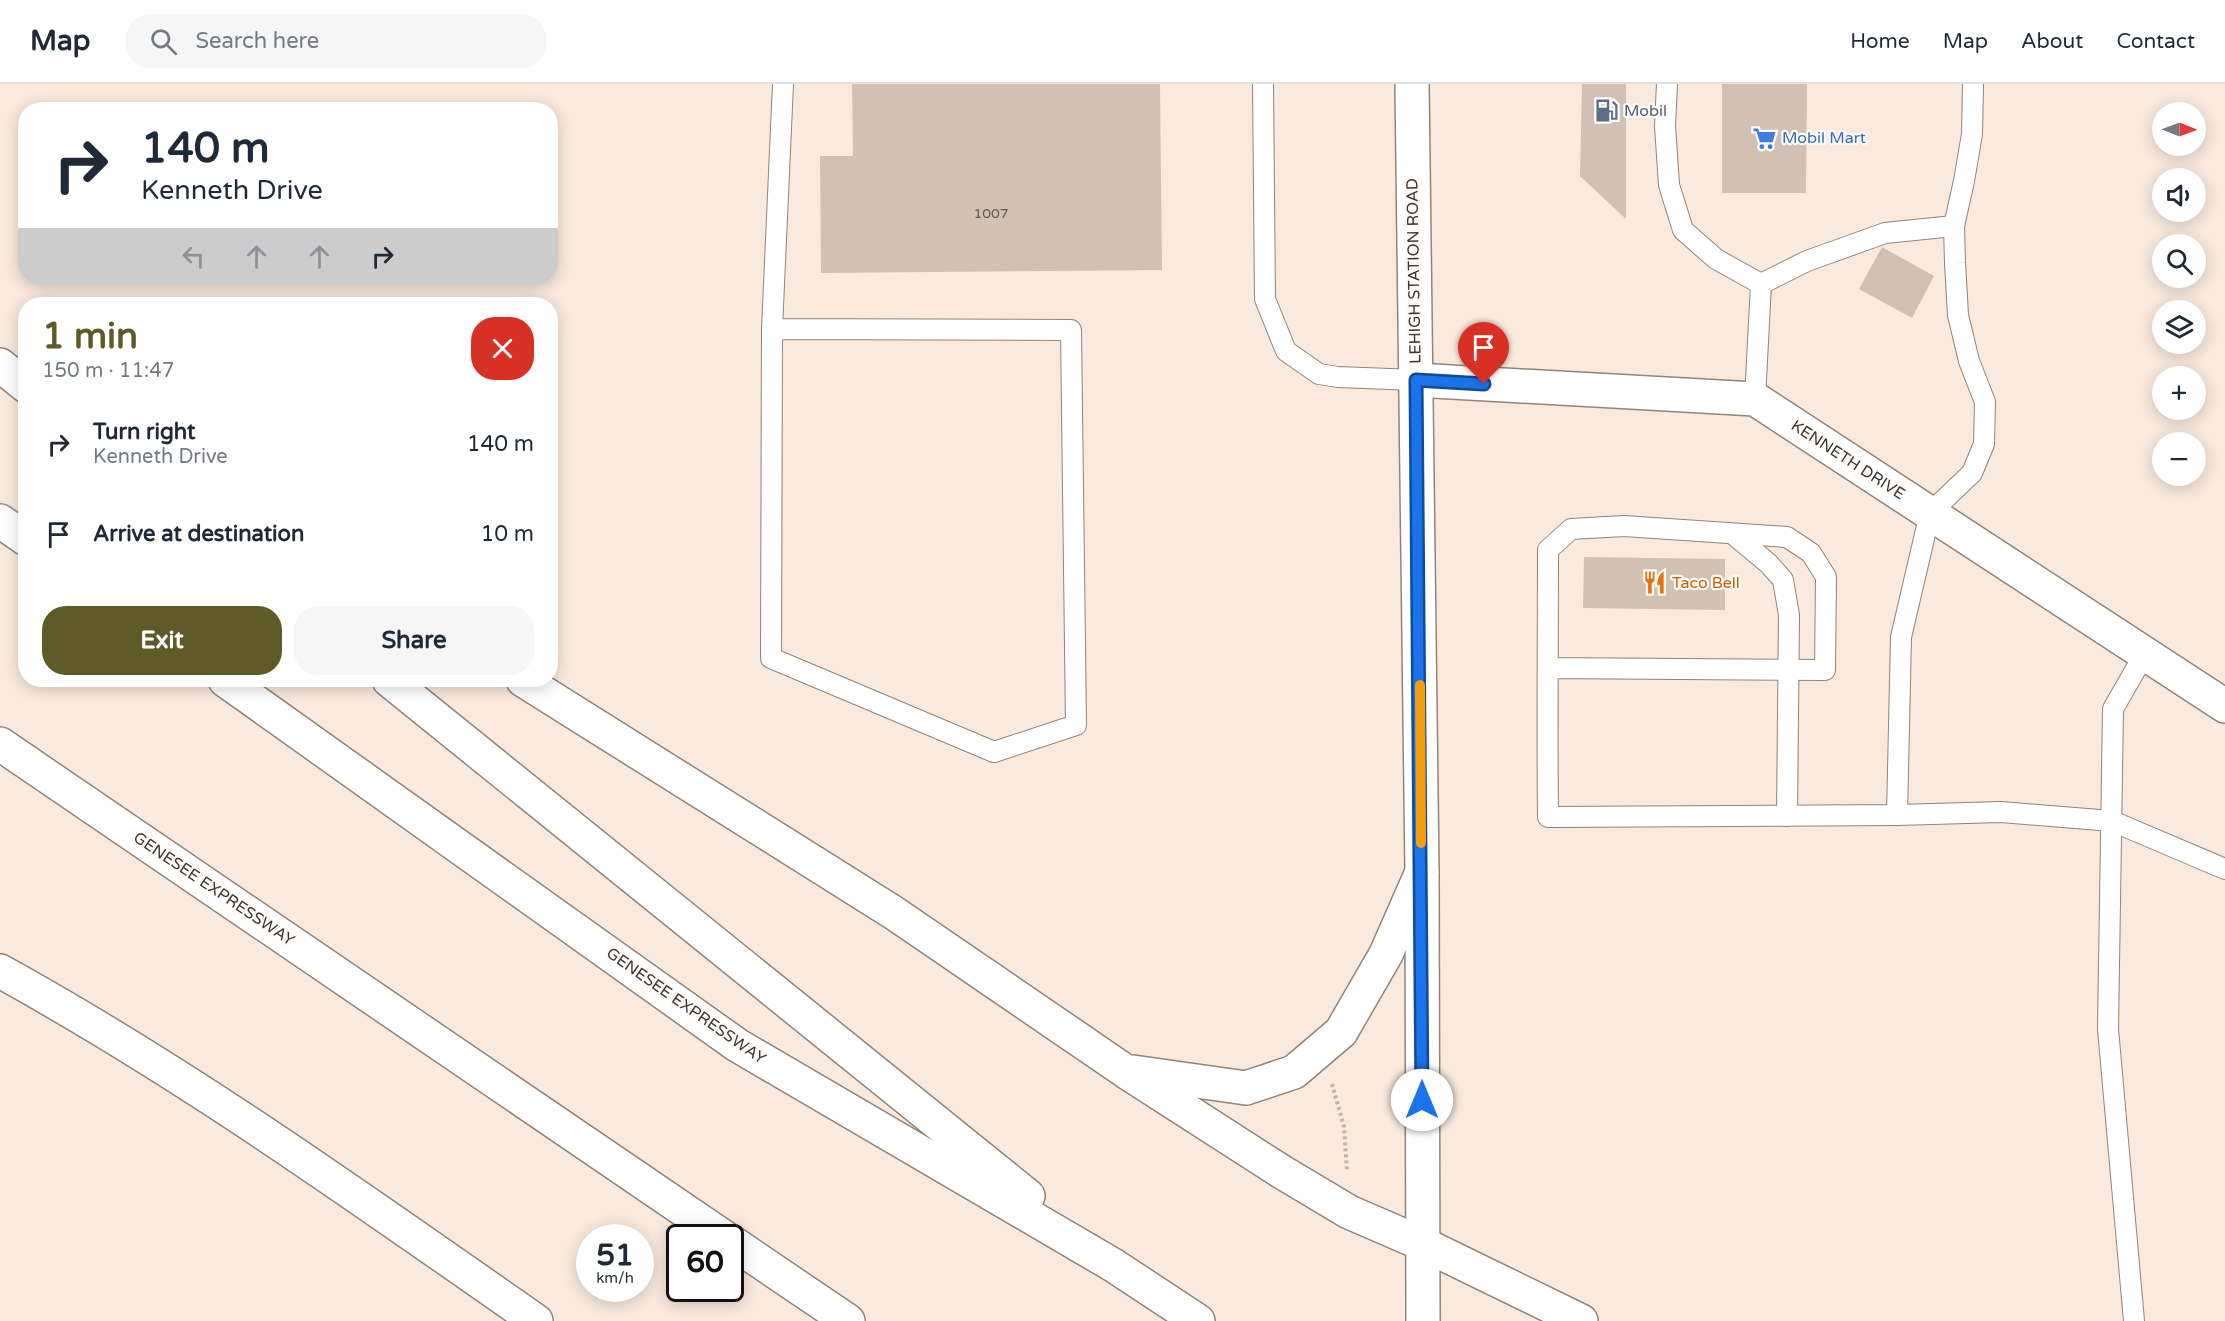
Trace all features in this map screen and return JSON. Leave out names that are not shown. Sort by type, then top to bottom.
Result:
[{"type":"main road","name":"LEHIGH STATION ROAD","points":[[1412,84],[1422,872],[1423,1321]]},
{"type":"main road","points":[[0,351],[18,362]]},
{"type":"main road","points":[[0,366],[18,380]]},
{"type":"main road","points":[[1416,380],[1755,399]]},
{"type":"main road","name":"KENNETH DRIVE","points":[[1755,399],[2225,706]]},
{"type":"main road","points":[[0,521],[18,533]]},
{"type":"main road","name":"GENESEE EXPRESSWAY","points":[[235,687],[737,1045],[1113,1265],[1198,1321]]},
{"type":"main road","points":[[398,687],[1113,1265]]},
{"type":"main road","points":[[534,687],[894,913],[1125,1071],[1282,1172],[1349,1212],[1423,1244],[1581,1321]]},
{"type":"main road","name":"GENESEE EXPRESSWAY","points":[[0,744],[704,1224]]},
{"type":"main road","points":[[1125,1071],[1246,1088],[1294,1072],[1341,1032],[1386,954],[1422,872]]},
{"type":"main road","points":[[0,971],[79,1014],[335,1180],[536,1321]]},
{"type":"main road","points":[[744,1250],[848,1321]]},
{"type":"lane","points":[[772,329],[1071,330],[1076,724],[994,752],[771,658],[772,329],[783,84]]},
{"type":"lane","points":[[1263,84],[1265,299],[1286,351],[1319,374],[1338,377],[1416,380]]},
{"type":"lane","points":[[1667,84],[1665,126],[1669,185],[1683,230],[1716,259],[1761,284]]},
{"type":"lane","points":[[1897,816],[1901,637],[1929,513],[1972,473],[1984,444],[1984,402],[1969,361],[1958,315],[1954,226],[1972,134],[1973,84]]},
{"type":"lane","points":[[1761,284],[1807,261],[1885,233],[1954,226]]},
{"type":"lane","points":[[1755,399],[1761,284]]},
{"type":"lane","points":[[1548,668],[1825,670],[1826,577],[1811,553],[1787,537],[1624,526],[1571,529],[1548,550],[1548,668],[1548,818],[1897,816],[2001,812],[2112,821],[2225,869]]},
{"type":"lane","points":[[1733,534],[1769,564],[1784,580],[1789,615],[1787,816]]},
{"type":"lane","points":[[2134,1321],[2108,1029],[2113,709],[2145,653]]},
{"type":"path","points":[[1331,1081],[1344,1127],[1348,1182]]},
{"type":"building","points":[[852,84],[1160,84],[1162,270],[821,273],[820,156],[853,156]]},
{"type":"building","points":[[1582,84],[1626,84],[1626,219],[1580,176]]},
{"type":"building","name":"Mobil Mart","points":[[1722,84],[1807,84],[1806,193],[1722,193]]},
{"type":"building","points":[[1882,247],[1934,276],[1912,318],[1859,289]]},
{"type":"building","name":"Taco Bell","points":[[1584,557],[1725,559],[1725,610],[1583,608]]},
{"type":"slow traffic","points":[[1420,685],[1421,843]]},
{"type":"place","name":"Mobil","points":[[1606,111]]},
{"type":"place","name":"Mobil Mart","points":[[1764,138]]},
{"type":"place","name":"Taco Bell","points":[[1654,583]]},
{"type":"route","points":[[1422,1100],[1416,380],[1484,384]]}]
